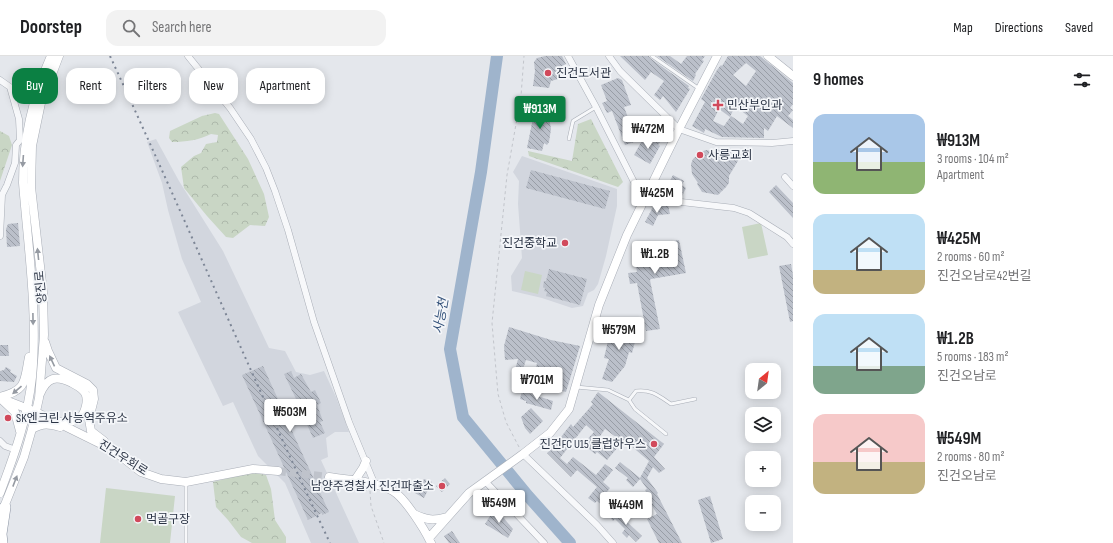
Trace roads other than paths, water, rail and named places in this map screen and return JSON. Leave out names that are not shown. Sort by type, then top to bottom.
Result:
[{"type":"highway","points":[[2,512],[2,543]]},
{"type":"main road","name":"양진로","points":[[0,493],[21,432],[32,377],[33,311],[23,183],[23,162],[36,96],[50,56]]},
{"type":"main road","name":"양진로","points":[[2,512],[24,457],[39,398],[44,335],[43,292],[31,187],[32,146],[40,103],[59,56]]},
{"type":"main road","points":[[329,478],[355,480],[394,492],[401,498],[413,514],[430,540],[448,516],[469,493],[521,456],[550,433],[569,409],[599,305],[627,235],[717,56]]},
{"type":"main road","points":[[768,56],[792,74]]},
{"type":"main road","points":[[44,335],[48,351],[56,368],[87,384],[93,390],[94,399],[89,419],[91,431],[114,450]]},
{"type":"main road","points":[[21,432],[15,412],[0,398],[13,394],[20,389],[24,380],[29,355],[33,347]]},
{"type":"main road","points":[[39,398],[44,385],[51,380],[58,378],[65,380],[83,390],[87,398],[84,411],[79,419],[68,422],[58,422]]},
{"type":"main road","name":"진건우회로","points":[[0,398],[27,408],[75,430],[114,450],[141,472],[161,479],[186,482],[253,469],[278,471]]},
{"type":"main road","points":[[32,429],[46,424],[75,430]]},
{"type":"main road","points":[[355,480],[366,461]]},
{"type":"main road","points":[[413,514],[426,520],[436,520],[448,516]]},
{"type":"street","points":[[188,56],[230,108],[251,139],[266,168],[288,230],[314,322],[350,422],[375,485]]},
{"type":"street","points":[[568,56],[635,184],[646,198],[734,208],[749,213],[787,237],[793,244]]},
{"type":"street","points":[[609,56],[620,71],[679,129],[716,142],[772,143],[793,141]]},
{"type":"street","points":[[0,80],[10,87],[19,118],[20,140],[16,145],[15,163],[2,195],[0,236]]},
{"type":"street","points":[[19,118],[30,121]]},
{"type":"street","points":[[785,177],[793,186]]},
{"type":"street","points":[[0,441],[5,446],[16,450]]},
{"type":"street","points":[[521,456],[597,525],[613,543]]},
{"type":"street","points":[[487,480],[544,543]]},
{"type":"lane","points":[[652,56],[700,89]]},
{"type":"lane","points":[[569,139],[573,121],[596,107]]},
{"type":"lane","points":[[576,387],[608,390],[629,400],[635,409],[666,434]]},
{"type":"lane","points":[[629,400],[636,391],[645,390],[655,394],[671,404],[695,398]]},
{"type":"lane","points":[[186,482],[186,543]]},
{"type":"waterway","name":"사능천","points":[[497,56],[481,172],[450,349],[463,417],[528,496],[570,543]]},
{"type":"tunnel","points":[[278,471],[329,477]]},
{"type":"railway","points":[[110,56],[274,422],[330,543]]},
{"type":"place","name":"진건도서관","points":[[548,73]]},
{"type":"place","name":"민산부인과","points":[[718,105]]},
{"type":"place","name":"사릉교회","points":[[700,155]]},
{"type":"place","name":"진건중학교","points":[[565,243]]},
{"type":"place","name":"SK엔크린 사능역주유소","points":[[8,418]]},
{"type":"place","name":"진건FC U15 클럽하우스","points":[[654,444]]},
{"type":"place","name":"남양주경찰서 진건파출소","points":[[442,486]]},
{"type":"place","name":"먹골구장","points":[[138,519]]}]
